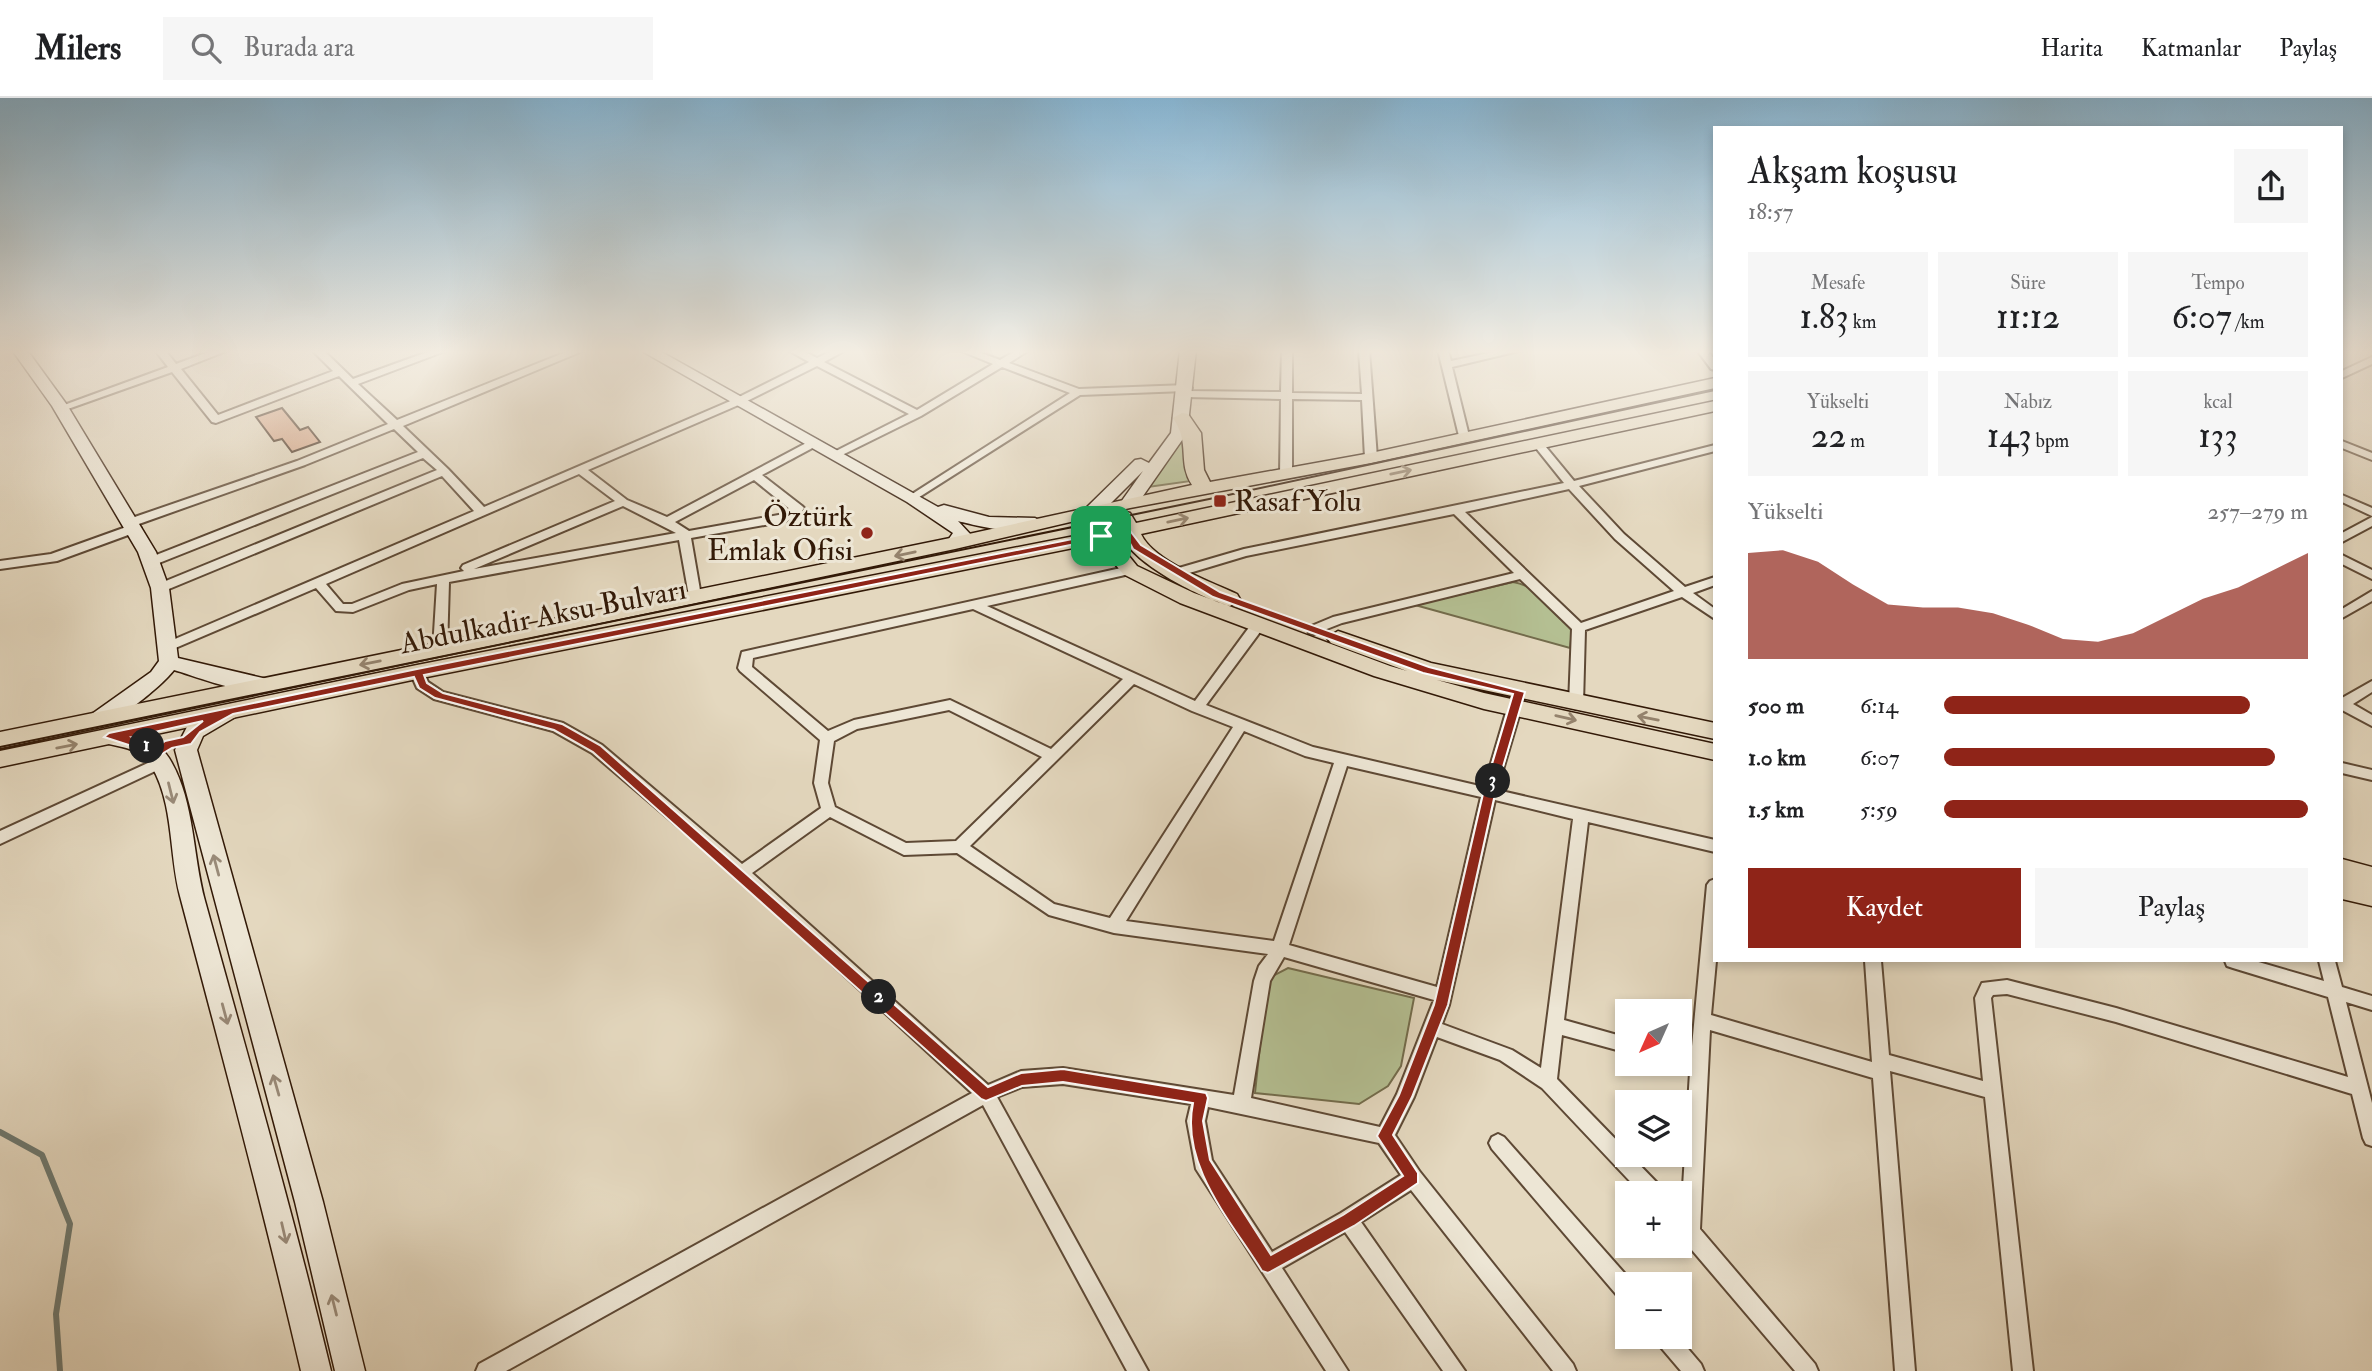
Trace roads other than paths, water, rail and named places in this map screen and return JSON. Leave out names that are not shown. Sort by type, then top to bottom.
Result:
[{"type":"main road","name":"Abdulkadir Aksu Bulvarı","points":[[103,729],[163,706],[260,684],[955,543],[1130,502],[1371,458],[1590,409]]},
{"type":"main road","name":"Abdulkadir Aksu Bulvarı","points":[[2,743],[230,711],[1029,552],[1699,409]]},
{"type":"main road","points":[[1182,418],[1192,433],[1193,471],[1198,482],[1206,488]]},
{"type":"main road","points":[[1130,502],[1123,517],[1137,547],[1176,573],[1216,594],[1427,670],[1517,699],[1713,751]]},
{"type":"main road","points":[[1094,511],[1094,523],[1101,536],[1130,570]]},
{"type":"main road","points":[[1029,552],[1077,550],[1130,570],[1187,598],[1381,671],[1484,701],[1517,699],[1576,704],[1713,731]]},
{"type":"main road","points":[[2343,869],[2372,877]]},
{"type":"main road","points":[[2343,889],[2372,896]]},
{"type":"street","points":[[62,409],[133,525],[159,588],[168,655],[158,677],[103,729],[148,747],[158,758],[171,788],[189,885],[281,1219],[316,1371]]},
{"type":"street","points":[[208,409],[216,420],[244,409]]},
{"type":"street","points":[[380,409],[482,512]]},
{"type":"street","points":[[0,565],[53,558],[133,525],[301,463],[431,409]]},
{"type":"street","points":[[168,655],[318,583],[720,409]]},
{"type":"street","points":[[754,409],[913,498],[960,530],[963,536],[955,543]]},
{"type":"street","points":[[907,409],[916,414]]},
{"type":"street","points":[[836,456],[924,409]]},
{"type":"street","points":[[913,498],[1052,409]]},
{"type":"street","points":[[1130,502],[1179,433],[1183,409]]},
{"type":"street","points":[[1284,409],[1286,475]]},
{"type":"street","points":[[1365,409],[1371,458]]},
{"type":"street","points":[[1458,409],[1464,436]]},
{"type":"street","points":[[1094,511],[1120,488],[1182,418]]},
{"type":"street","points":[[667,522],[814,443]]},
{"type":"street","points":[[1537,443],[1570,486],[1683,592],[1713,614]]},
{"type":"street","points":[[2343,444],[2372,457]]},
{"type":"street","points":[[1176,573],[1244,553],[1570,486],[1713,449]]},
{"type":"street","points":[[150,562],[425,453]]},
{"type":"street","points":[[580,470],[623,502],[667,522],[684,533],[695,596]]},
{"type":"street","points":[[159,588],[444,471]]},
{"type":"street","points":[[318,583],[340,608],[353,608],[406,587],[684,533],[787,517],[796,512],[798,508],[755,475]]},
{"type":"street","points":[[913,498],[979,524],[1005,526],[1045,522]]},
{"type":"street","points":[[2343,498],[2372,512]]},
{"type":"street","points":[[443,579],[623,502]]},
{"type":"street","points":[[1456,510],[1579,628],[1576,704]]},
{"type":"street","points":[[2343,537],[2372,521]]},
{"type":"street","points":[[2343,560],[2372,575]]},
{"type":"street","points":[[827,738],[745,668],[747,655],[1130,570]]},
{"type":"street","points":[[1314,630],[1338,620],[1524,574]]},
{"type":"street","points":[[440,649],[443,579]]},
{"type":"street","points":[[1579,628],[1713,582]]},
{"type":"street","points":[[2343,613],[2372,595]]},
{"type":"street","points":[[975,605],[1197,708],[1310,752],[1713,846]]},
{"type":"street","points":[[1197,708],[1258,625]]},
{"type":"street","points":[[168,655],[229,679],[260,684]]},
{"type":"street","points":[[417,672],[422,685],[439,696],[535,720],[579,738],[597,749],[741,872],[986,1094],[1138,1371]]},
{"type":"street","points":[[960,847],[1132,678]]},
{"type":"street","points":[[2343,703],[2372,686]]},
{"type":"street","points":[[1385,1136],[1405,1097],[1443,996],[1489,794],[1517,699]]},
{"type":"street","points":[[827,738],[854,726],[950,705],[1054,757]]},
{"type":"street","points":[[2343,705],[2372,720]]},
{"type":"street","points":[[230,711],[196,729],[187,741],[186,750],[309,1202],[349,1371]]},
{"type":"street","points":[[1114,926],[1241,725]]},
{"type":"street","points":[[827,738],[821,783],[829,810],[904,849],[960,847],[1049,909],[1114,926],[1280,949],[1443,996]]},
{"type":"street","points":[[0,838],[158,758],[169,744],[187,741]]},
{"type":"street","points":[[1241,1104],[1262,981],[1265,971],[1280,949],[1342,759]]},
{"type":"street","points":[[2343,768],[2372,775]]},
{"type":"street","points":[[741,872],[829,810]]},
{"type":"street","points":[[1548,1082],[1581,815]]},
{"type":"street","points":[[1689,1181],[1713,906]]},
{"type":"street","points":[[1873,962],[1905,1371]]},
{"type":"street","points":[[2236,962],[2372,1003]]},
{"type":"street","points":[[2327,962],[2372,1138]]},
{"type":"street","points":[[2023,1371],[1983,998],[1987,988],[1997,987],[2116,1015],[2359,1087]]},
{"type":"street","points":[[1702,1020],[1881,1066],[1992,1091]]},
{"type":"street","points":[[1555,1025],[1615,1042]]},
{"type":"street","points":[[1432,1028],[1506,1055],[1548,1082],[1643,1181]]},
{"type":"street","points":[[1692,1065],[1699,1067]]},
{"type":"street","points":[[486,1371],[986,1094],[1021,1079],[1063,1076],[1241,1104],[1385,1136],[1413,1178],[1566,1371]]},
{"type":"street","points":[[1201,1098],[1196,1121],[1203,1163],[1338,1371]]},
{"type":"street","points":[[1498,1143],[1615,1278]]},
{"type":"street","points":[[1268,1265],[1348,1220],[1413,1178]]},
{"type":"street","points":[[1348,1220],[1455,1371]]},
{"type":"street","points":[[1692,1234],[1808,1371]]},
{"type":"street","points":[[1676,1349],[1695,1371]]},
{"type":"waterway","points":[[0,1132],[42,1155],[70,1224],[56,1314],[60,1371]]},
{"type":"tram line","points":[[0,747],[1219,497],[1625,409]]},
{"type":"place","name":"Rasaf Yolu","points":[[1220,501]]},
{"type":"place","name":"Öztürk Emlak Ofisi","points":[[867,533]]}]
